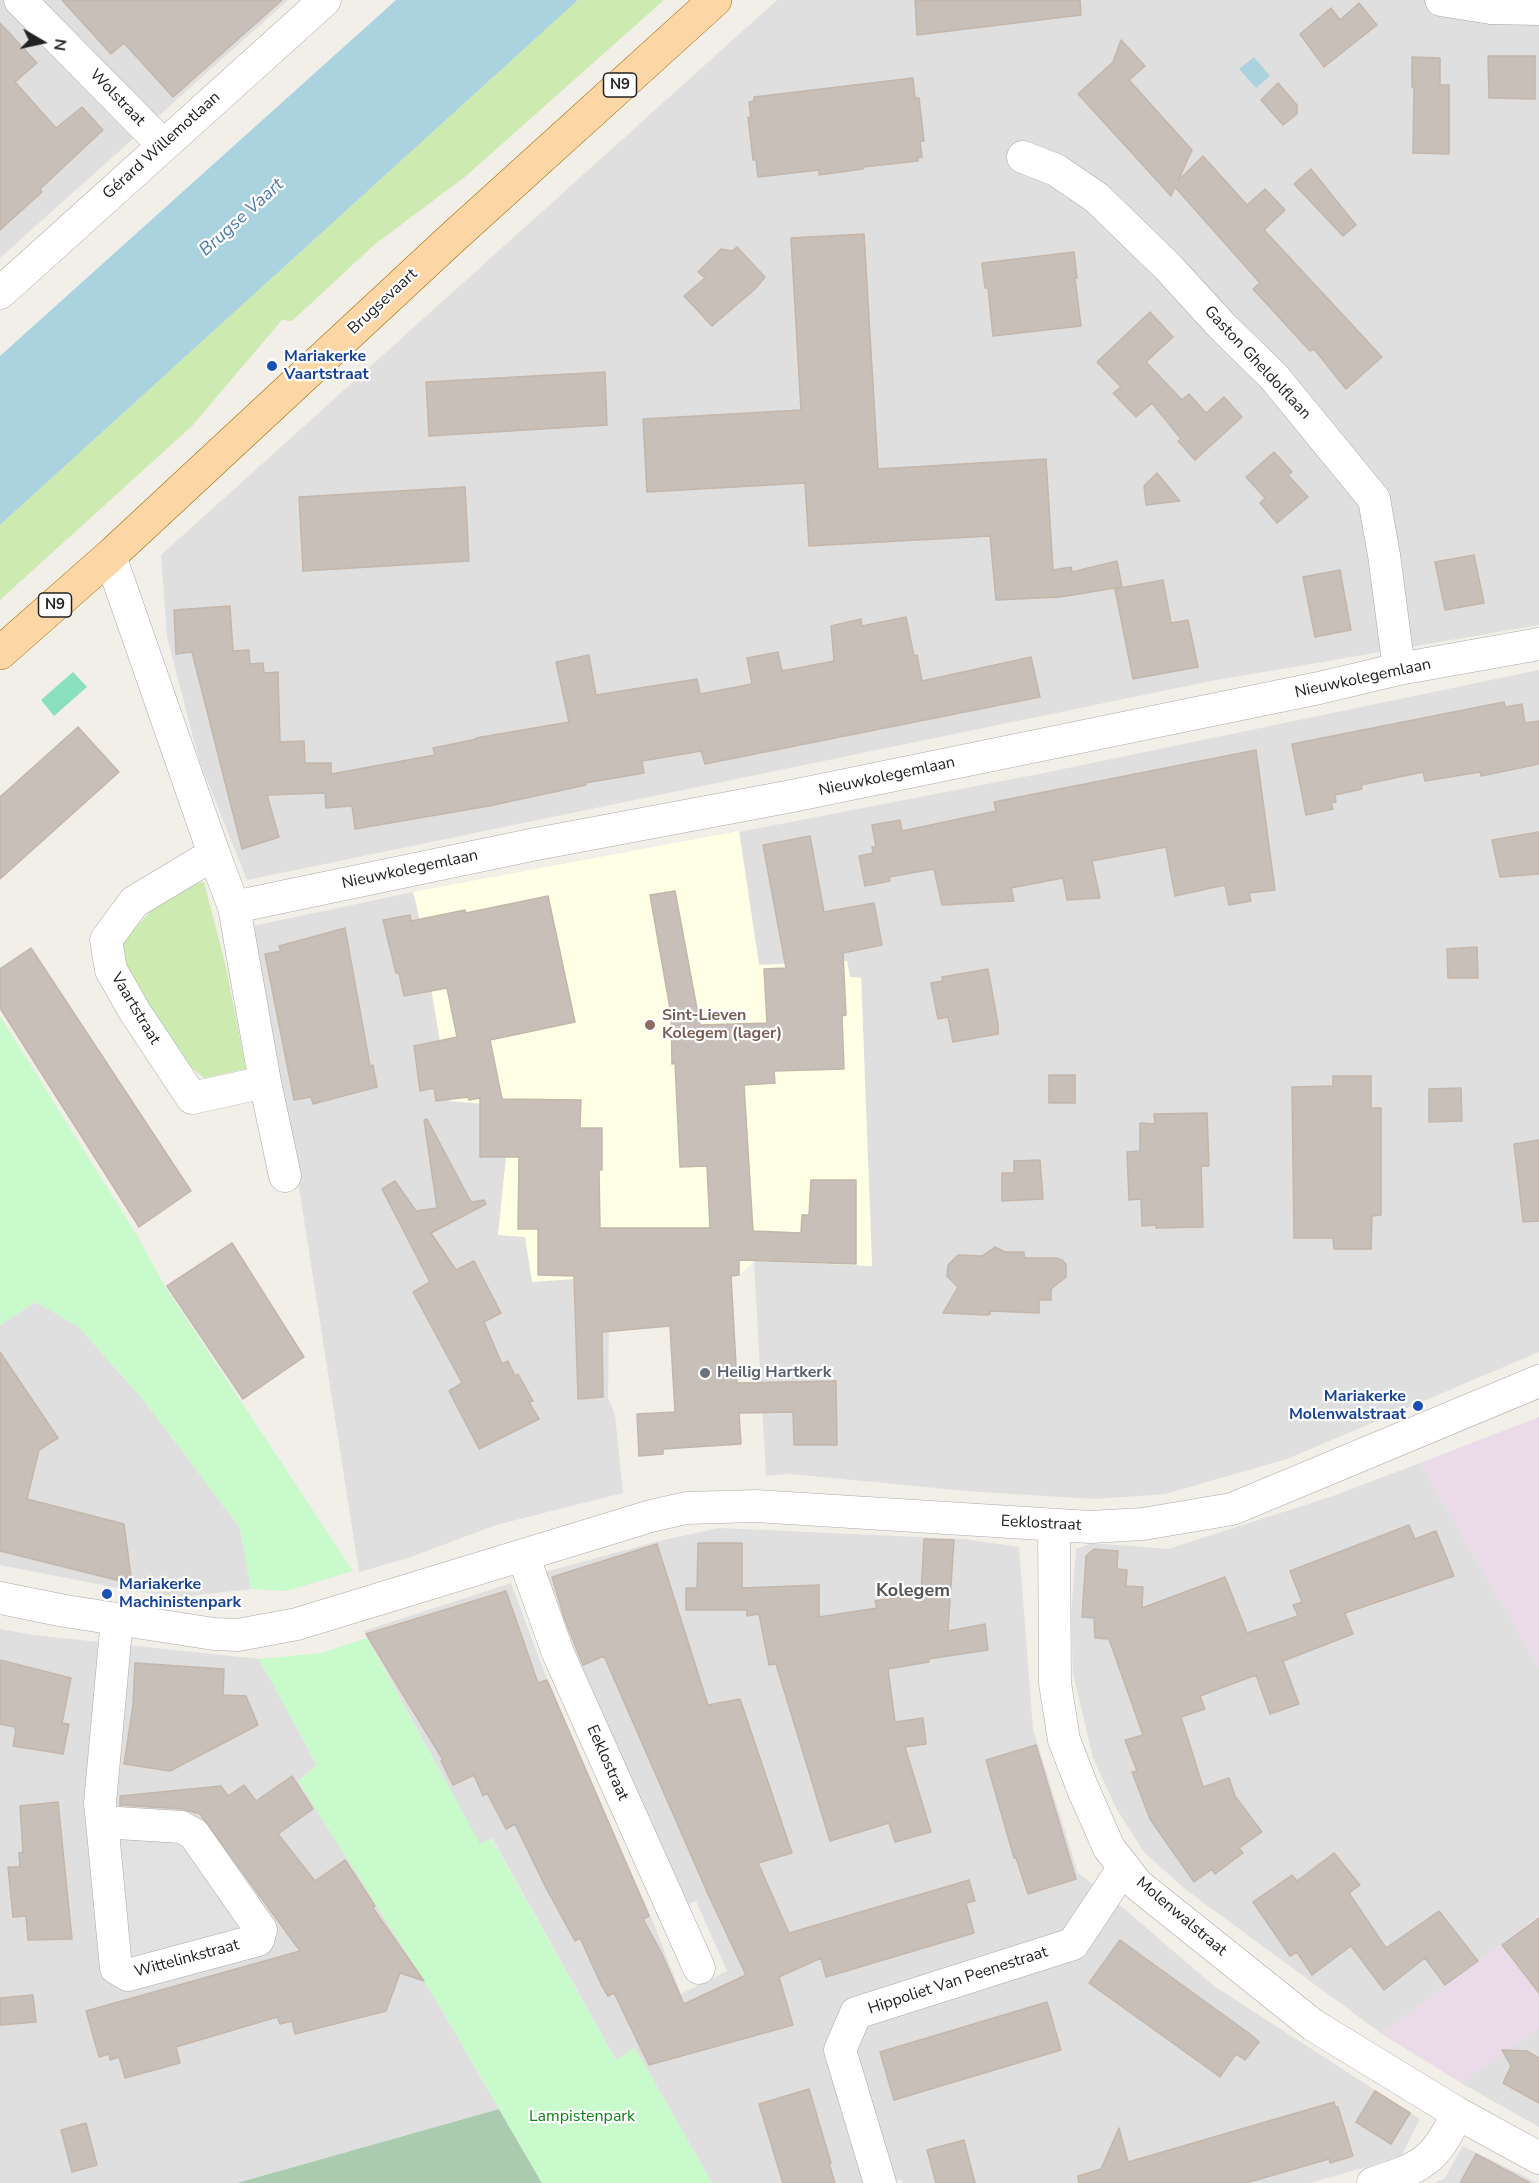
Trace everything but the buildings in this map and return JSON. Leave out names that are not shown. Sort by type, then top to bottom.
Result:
[{"type":"main road","name":"Brugsevaart","points":[[0,653],[111,556],[466,224],[715,0]]},
{"type":"street","name":"Wolstraat","points":[[20,0],[163,146]]},
{"type":"street","name":"Gérard Willemotlaan","points":[[0,293],[325,0]]},
{"type":"street","points":[[1441,0],[1491,8],[1539,9]]},
{"type":"street","name":"Gaston Gheldolflaan","points":[[1023,157],[1056,170],[1098,198],[1274,377],[1374,499],[1399,669]]},
{"type":"street","points":[[111,556],[234,907],[265,1082],[285,1176]]},
{"type":"street","name":"Nieuwkolegemlaan","points":[[234,907],[531,845],[874,779],[1319,688],[1399,669],[1539,644]]},
{"type":"street","name":"Vaartstraat","points":[[214,854],[134,902],[106,940],[111,970],[135,1012],[192,1098],[265,1082]]},
{"type":"street","name":"Eeklostraat","points":[[0,1598],[65,1611],[214,1634],[238,1635],[297,1624],[651,1516],[686,1508],[756,1506],[1090,1527],[1143,1524],[1232,1509],[1539,1381]]},
{"type":"street","name":"Molenwalstraat","points":[[1054,1525],[1055,1683],[1064,1740],[1109,1848],[1138,1885],[1313,2025],[1457,2113],[1539,2158]]},
{"type":"street","name":"Eeklostraat","points":[[523,1555],[558,1653],[699,1968]]},
{"type":"street","name":"Wittelinkstraat","points":[[102,1821],[181,1827],[194,1834],[261,1930],[258,1940],[128,1975],[116,1968],[100,1803],[117,1619]]},
{"type":"street","name":"Hippoliet Van Peenestraat","points":[[880,2183],[840,2050],[856,2013],[1073,1944],[1124,1867]]},
{"type":"street","points":[[1373,2183],[1402,2174],[1433,2156],[1446,2138],[1457,2113]]},
{"type":"shaded area","points":[[0,0],[288,0],[0,258]]},
{"type":"shaded area","points":[[777,0],[1539,0],[1539,625],[1211,681],[247,880],[199,760],[167,637],[161,555]]},
{"type":"shaded area","points":[[1539,670],[1539,1352],[1287,1459],[1165,1494],[1095,1499],[966,1491],[791,1474],[766,1476],[754,1261],[872,1265],[861,978],[850,977],[846,961],[759,965],[739,832],[1044,773]]},
{"type":"shaded area","name":"Sint-Lieven Kolegem (lager)","points":[[739,831],[759,965],[847,961],[850,977],[861,978],[872,1266],[755,1261],[739,1275],[601,1277],[532,1282],[525,1237],[498,1235],[506,1157],[506,1106],[450,1101],[413,892]]},
{"type":"shaded area","points":[[413,892],[418,911],[507,1105],[506,1157],[525,1237],[601,1277],[609,1315],[608,1398],[615,1415],[623,1493],[496,1525],[408,1558],[359,1572],[293,1149],[253,926]]},
{"type":"shaded area","points":[[35,1302],[78,1326],[146,1403],[240,1528],[251,1589],[179,1597],[133,1591],[0,1565],[0,1325]]},
{"type":"shaded area","points":[[1539,1417],[1539,1667],[1420,1463]]},
{"type":"shaded area","points":[[1420,1463],[1539,1667],[1539,1916],[1382,2034],[1185,1889],[1144,1852],[1117,1810],[1093,1758],[1073,1673],[1071,1616],[1076,1549],[1091,1543],[1168,1549],[1333,1496]]},
{"type":"shaded area","points":[[719,1528],[964,1539],[1019,1547],[1033,1729],[1078,1873],[1121,1906],[1214,1986],[1420,2119],[1401,2157],[1310,2183],[903,2183],[901,2179],[890,2183],[712,2183],[635,2048],[616,2060],[492,1838],[480,1845],[364,1631],[511,1583],[549,1685],[652,1919],[681,1994],[727,1971],[696,1901],[682,1906],[583,1684],[545,1572],[659,1541]]},
{"type":"shaded area","points":[[0,1629],[34,1635],[259,1659],[317,1765],[299,1780],[436,2000],[499,2109],[237,2183],[0,2183]]},
{"type":"shaded area","points":[[113,1838],[187,1841],[242,1922],[240,1937],[126,1969]]},
{"type":"shaded area","points":[[1539,1916],[1539,2029],[1461,2083],[1382,2034]]},
{"type":"shaded area","points":[[1539,2026],[1539,2127],[1461,2083],[1478,2066]]},
{"type":"shaded area","points":[[499,2109],[542,2183],[237,2183]]},
{"type":"shaded area","points":[[1463,2146],[1538,2183],[1432,2183],[1444,2179]]},
{"type":"green space","points":[[578,0],[664,0],[466,176],[374,245],[292,321],[282,320],[192,426],[0,600],[0,525]]},
{"type":"green space","points":[[73,672],[87,687],[54,716],[41,700]]},
{"type":"green space","points":[[190,880],[198,883],[204,882],[226,967],[246,1069],[204,1078],[183,1061],[121,963],[120,944],[167,894]]},
{"type":"green space","points":[[0,1016],[135,1232],[166,1288],[353,1571],[286,1591],[251,1589],[240,1528],[146,1403],[78,1326],[35,1302],[0,1325]]},
{"type":"green space","name":"Lampistenpark","points":[[367,1638],[480,1844],[491,1838],[616,2060],[635,2048],[712,2183],[542,2183],[436,2000],[298,1781],[317,1765],[259,1659],[321,1653]]},
{"type":"water","name":"Brugse Vaart","points":[[396,0],[578,0],[0,525],[0,356]]},
{"type":"water","points":[[1254,57],[1270,76],[1256,88],[1239,69]]},
{"type":"place","name":"Mariakerke Vaartstraat","points":[[272,366]]},
{"type":"place","name":"Sint-Lieven Kolegem (lager)","points":[[650,1025]]},
{"type":"place","name":"Heilig Hartkerk","points":[[705,1373]]},
{"type":"place","name":"Mariakerke Molenwalstraat","points":[[1418,1406]]},
{"type":"place","name":"Mariakerke Machinistenpark","points":[[107,1594]]},
{"type":"district","name":"Kolegem","points":[[913,1592]]}]
